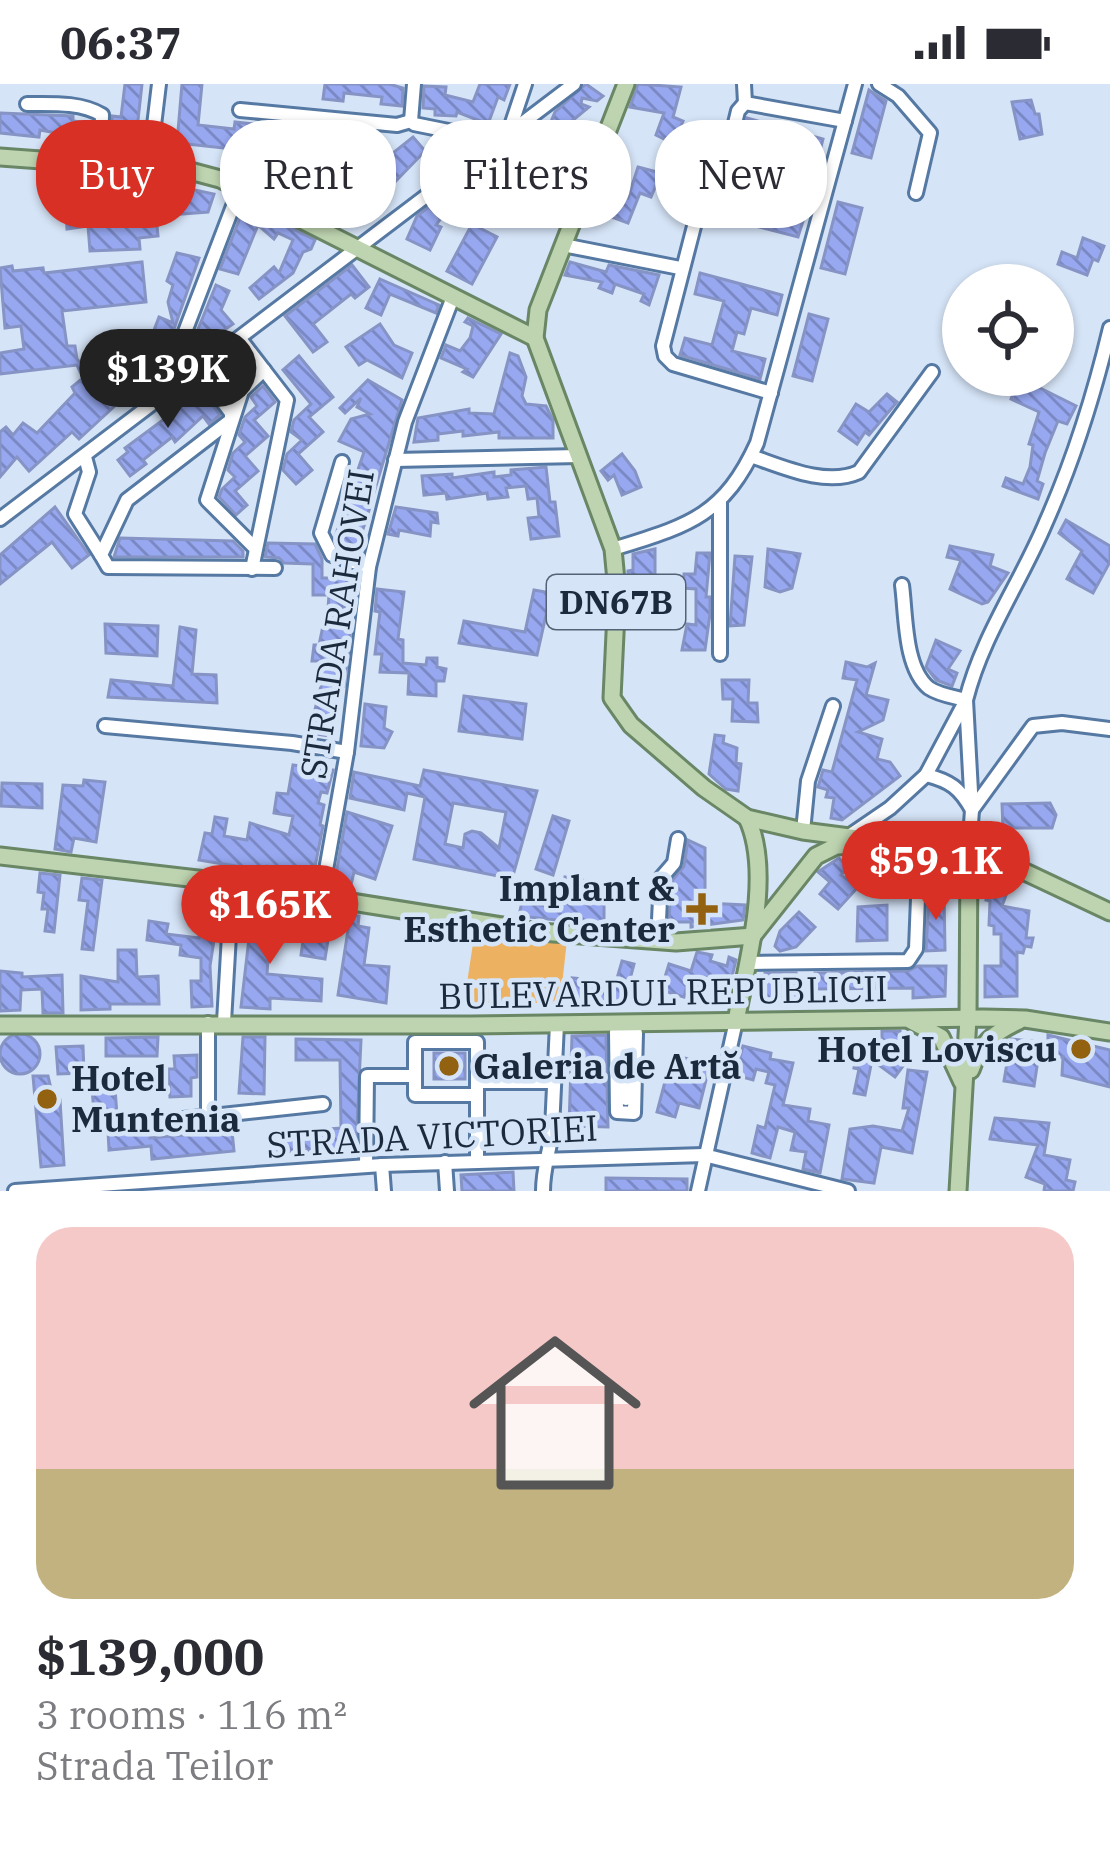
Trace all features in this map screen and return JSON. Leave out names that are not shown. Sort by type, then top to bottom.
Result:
[{"type":"main road","points":[[319,228],[535,338],[538,310],[626,84]]},
{"type":"main road","points":[[0,157],[36,159]]},
{"type":"main road","name":"DN67B","points":[[535,338],[613,549],[617,591],[611,686],[615,707],[656,748],[747,818]]},
{"type":"main road","points":[[747,818],[802,831],[1008,860],[1110,912]]},
{"type":"main road","points":[[736,1021],[753,936],[758,845],[747,818]]},
{"type":"main road","points":[[0,856],[232,883],[540,932],[712,942],[753,936],[826,849],[902,845]]},
{"type":"main road","points":[[958,1191],[968,1018],[969,852]]},
{"type":"main road","points":[[965,1090],[983,1044],[1024,1018]]},
{"type":"main road","name":"BULEVARDUL REPUBLICII","points":[[0,1025],[1024,1018],[1110,1032]]},
{"type":"main road","points":[[908,1019],[941,1037],[965,1090]]},
{"type":"street","points":[[56,104],[58,84]]},
{"type":"street","points":[[155,120],[159,84]]},
{"type":"street","points":[[411,121],[414,84]]},
{"type":"street","points":[[510,120],[525,84]]},
{"type":"street","points":[[525,120],[574,84]]},
{"type":"street","points":[[744,84],[745,104],[738,111],[720,185],[706,180],[680,268],[664,356],[685,369],[771,393]]},
{"type":"street","points":[[613,549],[679,528],[721,502],[741,478],[771,393],[855,84]]},
{"type":"street","points":[[879,84],[898,96],[930,133],[916,193]]},
{"type":"street","points":[[27,104],[95,110],[102,120]]},
{"type":"street","points":[[745,104],[845,121]]},
{"type":"street","points":[[240,110],[420,125]]},
{"type":"street","points":[[0,519],[420,200]]},
{"type":"street","points":[[175,389],[170,371],[225,228]]},
{"type":"street","points":[[563,245],[680,268]]},
{"type":"street","name":"STRADA RAHOVEI","points":[[321,898],[347,752],[369,567],[414,397],[454,297]]},
{"type":"street","points":[[849,836],[926,775],[967,700],[980,656],[1045,526],[1090,410],[1110,328]]},
{"type":"street","points":[[240,339],[287,400],[252,569]]},
{"type":"street","points":[[199,370],[231,412],[231,420]]},
{"type":"street","points":[[255,548],[207,500],[242,391],[264,370]]},
{"type":"street","points":[[751,456],[790,470],[848,477],[868,462],[932,372]]},
{"type":"street","points":[[101,555],[127,500],[231,420]]},
{"type":"street","points":[[395,460],[579,455]]},
{"type":"street","points":[[85,457],[89,472],[75,514],[108,567],[275,568]]},
{"type":"street","points":[[342,462],[321,533],[332,555],[369,567]]},
{"type":"street","points":[[720,654],[721,502]]},
{"type":"street","points":[[902,585],[920,675],[927,686],[967,700]]},
{"type":"street","points":[[967,700],[969,852]]},
{"type":"street","points":[[802,831],[808,781],[833,706]]},
{"type":"street","points":[[972,810],[1034,726],[1062,723],[1110,729]]},
{"type":"street","points":[[106,726],[292,742],[347,752]]},
{"type":"street","points":[[926,775],[961,790],[972,810]]},
{"type":"street","points":[[658,941],[662,878],[674,862],[678,838]]},
{"type":"street","points":[[747,963],[908,961],[916,949],[920,847]]},
{"type":"street","points":[[208,1116],[232,883]]},
{"type":"street","points":[[698,1191],[736,1021]]},
{"type":"street","points":[[543,1191],[556,1024]]},
{"type":"street","points":[[626,1032],[636,1033],[634,1113],[626,1112]]},
{"type":"street","points":[[477,1161],[477,1088],[477,1042],[415,1042],[415,1095],[477,1088],[553,1082]]},
{"type":"street","points":[[366,1166],[367,1076],[415,1076]]},
{"type":"street","points":[[165,1121],[323,1104]]},
{"type":"street","name":"STRADA VICTORIEI","points":[[15,1191],[382,1165],[704,1155],[848,1191]]},
{"type":"street","points":[[445,1162],[447,1191]]},
{"type":"street","points":[[382,1165],[384,1191]]},
{"type":"shaded area","points":[[475,930],[567,940],[560,1003],[464,1003]]},
{"type":"building","points":[[125,84],[142,84],[138,120],[112,120],[112,116],[121,117]]},
{"type":"building","points":[[182,84],[202,84],[198,125],[220,127],[220,148],[196,145],[196,120],[179,120]]},
{"type":"building","points":[[325,84],[403,88],[402,106],[381,104],[382,97],[344,93],[343,101],[323,99]]},
{"type":"building","points":[[480,84],[510,84],[504,100],[498,97],[489,120],[457,112],[456,116],[435,115],[435,109],[423,108],[424,86],[446,87],[445,95],[473,102]]},
{"type":"building","points":[[586,84],[603,96],[597,101],[582,98],[581,104],[589,107],[573,120],[552,120]]},
{"type":"building","points":[[638,84],[681,87],[673,117],[680,120],[661,120],[664,113],[630,107]]},
{"type":"building","points":[[869,90],[886,101],[871,158],[852,153]]},
{"type":"building","points":[[1031,100],[1042,134],[1020,139],[1012,102]]},
{"type":"building","points":[[0,113],[73,116],[73,120],[36,120],[36,137],[0,133]]},
{"type":"building","points":[[413,137],[420,145],[420,156],[396,181],[396,151]]},
{"type":"building","points":[[638,167],[655,171],[651,197],[640,193],[631,216],[631,189]]},
{"type":"building","points":[[196,190],[214,194],[208,212],[196,213]]},
{"type":"building","points":[[838,202],[862,208],[845,274],[821,268]]},
{"type":"building","points":[[420,214],[420,228],[441,228],[430,250],[407,239]]},
{"type":"building","points":[[88,228],[157,228],[158,236],[139,238],[140,249],[90,251]]},
{"type":"building","points":[[236,228],[257,228],[238,274],[220,269]]},
{"type":"building","points":[[261,228],[291,228],[315,240],[293,273],[259,299],[250,288],[274,267],[279,273],[293,240],[278,233],[274,239]]},
{"type":"building","points":[[470,228],[497,237],[472,284],[447,271]]},
{"type":"building","points":[[763,228],[801,228],[798,237]]},
{"type":"building","points":[[1083,238],[1104,246],[1087,275],[1074,270],[1074,264],[1058,264],[1062,252],[1077,258]]},
{"type":"building","points":[[177,253],[199,258],[162,363],[147,386],[129,370],[158,335],[153,333],[159,317],[173,323],[168,302],[173,285],[167,281]]},
{"type":"building","points":[[142,262],[146,302],[62,311],[67,346],[75,346],[77,359],[90,374],[96,369],[120,401],[79,439],[72,432],[29,471],[17,457],[0,477],[0,432],[6,427],[13,435],[23,423],[37,433],[83,378],[77,365],[0,374],[0,353],[24,349],[21,326],[5,328],[0,268],[43,268],[44,273]]},
{"type":"building","points":[[570,262],[606,272],[609,265],[659,275],[649,305],[641,301],[644,294],[615,284],[612,293],[599,288],[602,282],[565,275]]},
{"type":"building","points":[[352,265],[369,287],[355,298],[351,294],[313,324],[327,342],[313,352],[285,316]]},
{"type":"building","points":[[700,273],[782,295],[777,315],[751,308],[744,334],[737,332],[732,351],[765,359],[760,379],[680,355],[685,338],[712,345],[724,301],[695,294]]},
{"type":"building","points":[[380,279],[439,305],[436,313],[390,294],[381,315],[366,308]]},
{"type":"building","points":[[216,285],[229,291],[221,310],[233,324],[195,350],[192,344]]},
{"type":"building","points":[[809,314],[828,319],[812,381],[793,376]]},
{"type":"building","points":[[468,318],[501,334],[473,377],[463,372],[467,369],[441,358],[446,345],[460,351],[470,338],[473,326],[465,322]]},
{"type":"building","points":[[380,324],[394,345],[412,353],[402,378],[367,360],[359,365],[346,347]]},
{"type":"building","points":[[510,353],[518,356],[526,377],[522,396],[526,404],[546,406],[553,420],[553,438],[499,438],[499,432],[463,436],[463,431],[414,442],[418,418],[469,409],[469,413],[494,414]]},
{"type":"building","points":[[299,356],[333,397],[309,417],[323,432],[298,454],[312,470],[296,484],[283,470],[287,454],[302,440],[291,432],[294,420],[311,404],[283,370]]},
{"type":"building","points":[[368,380],[402,400],[372,499],[368,499],[371,504],[357,548],[338,543],[335,537],[364,452],[339,441],[351,419],[370,414],[357,407],[361,398],[345,413],[340,408]]},
{"type":"building","points":[[263,386],[275,402],[254,420],[268,436],[245,456],[258,471],[235,491],[247,505],[236,515],[219,497],[235,477],[228,470],[233,453],[245,442],[239,435],[245,417],[257,406],[251,397]]},
{"type":"building","points":[[202,391],[220,415],[209,424],[203,416],[175,442],[172,437],[130,476],[118,460],[128,452],[125,448]]},
{"type":"building","points":[[887,394],[897,402],[869,435],[865,432],[857,444],[839,431],[856,404],[869,412]]},
{"type":"building","points":[[1056,396],[1076,406],[1067,424],[1058,421],[1037,481],[1043,484],[1038,499],[1003,486],[1006,478],[1023,484],[1039,412],[1011,399]]},
{"type":"building","points":[[622,454],[641,487],[622,495],[614,475],[608,480],[601,471]]},
{"type":"building","points":[[546,467],[559,536],[531,539],[528,518],[539,517],[537,498],[528,499],[526,486],[506,488],[508,497],[488,499],[487,493],[447,499],[446,493],[424,495],[422,476],[452,474],[452,478],[494,472],[494,477],[511,475],[511,470]]},
{"type":"building","points":[[55,507],[89,555],[72,568],[52,542],[0,584],[0,555]]},
{"type":"building","points":[[396,507],[437,513],[438,523],[431,522],[430,536],[399,530],[398,536],[388,534]]},
{"type":"building","points":[[1066,520],[1110,546],[1110,562],[1093,593],[1067,579],[1082,551],[1059,533]]},
{"type":"building","points":[[120,538],[233,541],[243,557],[114,557]]},
{"type":"building","points":[[268,543],[315,544],[322,559],[322,578],[347,578],[343,624],[351,625],[349,649],[330,736],[309,733],[322,682],[317,681],[320,661],[312,661],[314,645],[319,645],[327,621],[329,595],[313,595],[313,564],[265,557]]},
{"type":"building","points":[[950,546],[993,555],[990,566],[1008,573],[988,602],[982,604],[950,589],[961,560],[947,557]]},
{"type":"building","points":[[655,549],[655,579],[659,587],[668,588],[668,602],[648,604],[629,595],[628,571],[633,570],[633,554]]},
{"type":"building","points":[[768,549],[800,554],[792,588],[780,592],[765,587]]},
{"type":"building","points":[[697,553],[710,553],[705,650],[682,650],[687,624],[696,625],[696,589],[683,588],[684,574],[695,574]]},
{"type":"building","points":[[735,556],[752,557],[744,625],[730,626]]},
{"type":"building","points":[[377,589],[404,592],[398,639],[403,640],[403,663],[426,665],[427,658],[437,658],[437,667],[446,669],[444,681],[436,681],[436,696],[408,694],[409,673],[380,672],[382,654],[375,654],[380,612],[375,611]]},
{"type":"building","points":[[534,590],[551,593],[537,655],[459,643],[464,621],[525,632]]},
{"type":"building","points":[[105,624],[158,626],[157,656],[106,653]]},
{"type":"building","points":[[180,627],[196,630],[192,674],[216,675],[217,703],[108,697],[111,680],[173,686]]},
{"type":"building","points":[[936,640],[960,651],[948,669],[957,673],[952,686],[936,680],[926,667]]},
{"type":"building","points":[[846,662],[867,667],[875,663],[866,695],[888,700],[883,720],[858,732],[882,739],[877,759],[890,762],[900,776],[842,820],[831,818],[834,798],[826,797],[828,790],[818,787],[823,770],[832,772],[857,680],[843,678]]},
{"type":"building","points":[[722,680],[749,680],[748,703],[757,703],[758,722],[732,721],[733,699],[723,699]]},
{"type":"building","points":[[464,696],[526,704],[522,739],[459,731]]},
{"type":"building","points":[[365,704],[386,707],[384,728],[392,732],[384,748],[361,746]]},
{"type":"building","points":[[715,735],[724,736],[723,743],[737,748],[736,763],[741,764],[738,791],[726,789],[709,774]]},
{"type":"building","points":[[293,765],[333,770],[327,793],[321,792],[318,803],[324,805],[323,826],[313,877],[267,866],[266,871],[199,860],[205,833],[212,834],[215,817],[227,819],[224,836],[247,840],[250,823],[289,835],[293,816],[274,813],[277,793],[288,794]]},
{"type":"building","points":[[424,770],[537,791],[512,879],[414,859],[425,797],[407,793],[404,810],[350,798],[354,772],[420,786]],"holes":[[[453,803],[506,812],[499,848],[472,831],[465,834],[463,848],[445,844]]]},
{"type":"building","points":[[84,780],[105,782],[96,842],[74,838],[71,852],[55,849],[63,785],[83,786]]},
{"type":"building","points":[[2,783],[42,784],[42,808],[1,806]]},
{"type":"building","points":[[1050,803],[1056,815],[1052,828],[1003,828],[1002,804]]},
{"type":"building","points":[[347,812],[392,826],[375,879],[354,872],[351,885],[335,880]]},
{"type":"building","points":[[553,816],[569,821],[553,875],[536,869]]},
{"type":"building","points":[[688,840],[705,848],[705,903],[745,905],[743,920],[691,927],[691,922],[669,922],[671,882],[684,866]]},
{"type":"building","points":[[839,858],[848,868],[841,875],[858,887],[838,909],[820,894],[830,882],[818,872]]},
{"type":"building","points":[[990,869],[1012,879],[1002,906],[1029,911],[1026,938],[1033,938],[1031,947],[1017,952],[1017,996],[985,997],[985,966],[1001,966],[1001,934],[994,934],[994,926],[989,925],[990,901],[986,900]]},
{"type":"building","points":[[40,873],[60,875],[54,932],[45,931],[48,909],[42,909],[44,893],[38,892]]},
{"type":"building","points":[[565,877],[604,884],[604,925],[519,916],[522,901],[553,908],[554,901],[560,900]]},
{"type":"building","points":[[82,878],[102,880],[93,950],[82,949],[88,901],[79,900]]},
{"type":"building","points":[[929,893],[944,893],[945,950],[926,951]]},
{"type":"building","points":[[248,904],[278,908],[276,930],[270,929],[267,974],[322,979],[321,1001],[270,998],[270,1009],[241,1007],[250,930],[246,929]]},
{"type":"building","points":[[887,905],[887,940],[857,941],[858,907]]},
{"type":"building","points":[[202,907],[219,908],[210,966],[212,1006],[192,1007],[191,981],[201,981],[201,958],[180,955],[181,945],[147,940],[149,921],[168,924],[166,934],[199,938]]},
{"type":"building","points":[[308,907],[359,916],[358,926],[369,928],[364,965],[389,967],[386,1003],[338,995],[348,930],[330,927],[325,959],[301,955]]},
{"type":"building","points":[[799,912],[815,927],[796,947],[780,951],[775,946],[780,931]]},
{"type":"building","points":[[118,950],[136,950],[137,977],[158,976],[159,1004],[110,1004],[110,1009],[81,1010],[81,976],[118,982]]},
{"type":"building","points":[[697,952],[712,955],[710,961],[727,966],[729,957],[736,960],[725,1006],[718,1005],[723,983],[704,977],[700,993],[686,989],[684,997],[661,990],[669,964],[691,971]]},
{"type":"building","points":[[622,961],[634,964],[623,1006],[569,1004],[572,978],[616,982]]},
{"type":"building","points":[[918,966],[946,966],[945,996],[913,998],[913,988],[815,989],[815,973],[908,971]]},
{"type":"building","points":[[0,971],[22,973],[22,977],[62,975],[63,1013],[43,1013],[42,989],[21,990],[20,1010],[0,1011]]},
{"type":"building","points":[[765,973],[796,973],[797,998],[766,999]]},
{"type":"building","points":[[882,1031],[900,1031],[900,1050],[909,1058],[895,1077],[872,1060],[865,1095],[854,1093],[857,1054],[882,1059]]},
{"type":"building","points":[[20,1034],[34,1040],[40,1054],[34,1068],[20,1074],[6,1068],[0,1054],[6,1040]]},
{"type":"building","points":[[606,1035],[608,1127],[569,1126],[572,1036]]},
{"type":"building","points":[[1048,1035],[1110,1050],[1110,1087],[1062,1075],[1063,1057],[1038,1060],[1034,1086],[1004,1081],[1011,1039],[1048,1043]]},
{"type":"building","points":[[158,1037],[157,1056],[106,1056],[106,1038]]},
{"type":"building","points":[[243,1037],[265,1037],[264,1094],[239,1093]]},
{"type":"building","points":[[296,1039],[361,1040],[356,1147],[270,1153],[268,1134],[341,1128],[340,1060],[296,1060]]},
{"type":"building","points":[[83,1046],[84,1073],[58,1074],[56,1047]]},
{"type":"building","points":[[743,1046],[771,1053],[770,1059],[793,1063],[783,1105],[810,1109],[808,1121],[829,1125],[820,1173],[803,1169],[806,1152],[791,1150],[795,1132],[778,1127],[770,1158],[752,1153],[758,1126],[765,1128],[775,1085],[766,1083],[769,1072],[756,1069],[753,1080],[735,1075]]},
{"type":"building","name":"Galeria de Artă","points":[[434,1053],[465,1053],[465,1079],[434,1079]]},
{"type":"building","points":[[197,1055],[191,1096],[170,1097],[168,1069],[175,1069],[174,1056]]},
{"type":"building","points":[[672,1055],[710,1064],[699,1108],[679,1103],[675,1117],[657,1112]]},
{"type":"building","points":[[908,1070],[927,1072],[912,1153],[881,1147],[874,1183],[842,1179],[850,1129],[873,1126],[902,1131],[909,1108],[903,1108]]},
{"type":"building","points":[[33,1076],[48,1076],[54,1101],[60,1100],[64,1165],[41,1167]]},
{"type":"building","points":[[115,1088],[118,1129],[149,1127],[150,1138],[232,1131],[234,1151],[152,1159],[151,1146],[109,1150],[108,1131],[96,1132],[92,1090]]},
{"type":"building","points":[[995,1118],[1049,1123],[1044,1155],[1070,1160],[1066,1180],[1075,1182],[1073,1191],[1044,1191],[1045,1184],[1026,1177],[1038,1145],[990,1139]]},
{"type":"building","points":[[513,1172],[514,1191],[462,1191],[461,1175]]},
{"type":"building","points":[[606,1178],[687,1179],[687,1191],[606,1191]]},
{"type":"place","name":"Implant & Esthetic Center","points":[[702,909]]},
{"type":"place","name":"Hotel Loviscu","points":[[1081,1049]]},
{"type":"place","name":"Galeria de Artă","points":[[449,1066]]},
{"type":"place","name":"Hotel Muntenia","points":[[47,1099]]}]
